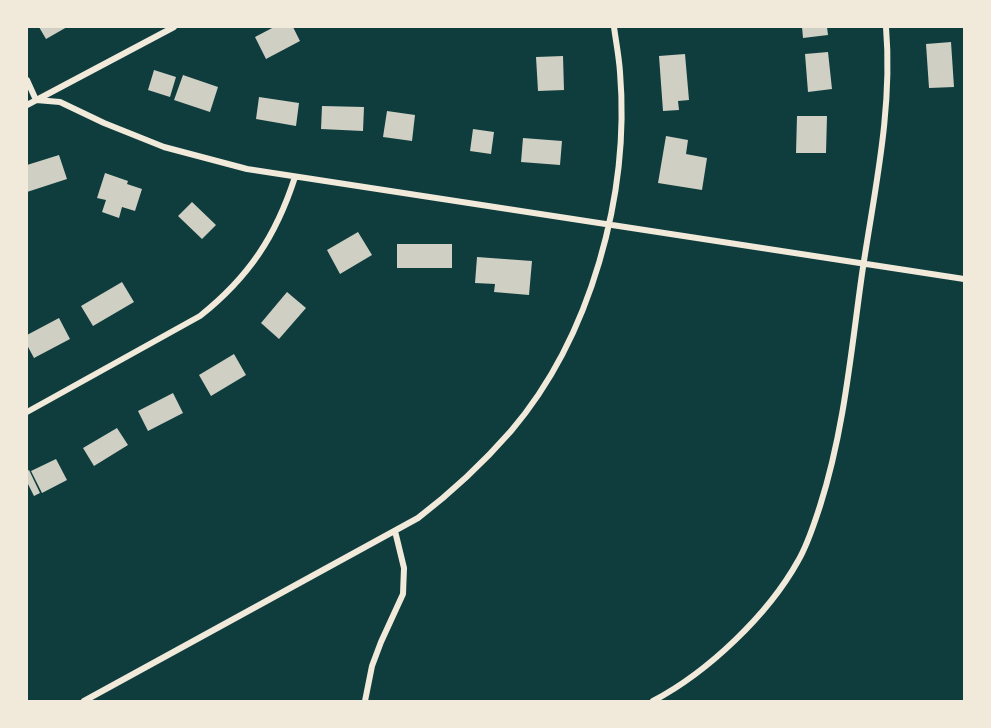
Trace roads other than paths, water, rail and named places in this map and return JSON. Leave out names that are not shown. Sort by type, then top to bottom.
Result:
[{"type":"street","points":[[27,105],[174,27]]},
{"type":"street","points":[[84,701],[418,518],[480,465],[512,429],[532,403],[557,362],[580,315],[599,263],[609,225],[618,172],[621,117],[620,72],[614,27]]},
{"type":"street","points":[[653,701],[694,674],[727,647],[760,612],[799,560],[813,527],[829,477],[840,424],[880,167],[888,81],[886,27]]},
{"type":"street","points":[[27,80],[36,100]]},
{"type":"street","points":[[36,100],[60,102],[104,123],[164,147],[247,169],[964,279]]},
{"type":"street","points":[[27,412],[200,316],[221,299],[261,251],[276,226],[295,177]]},
{"type":"street","points":[[365,701],[372,666],[403,594],[404,568],[395,531]]}]
